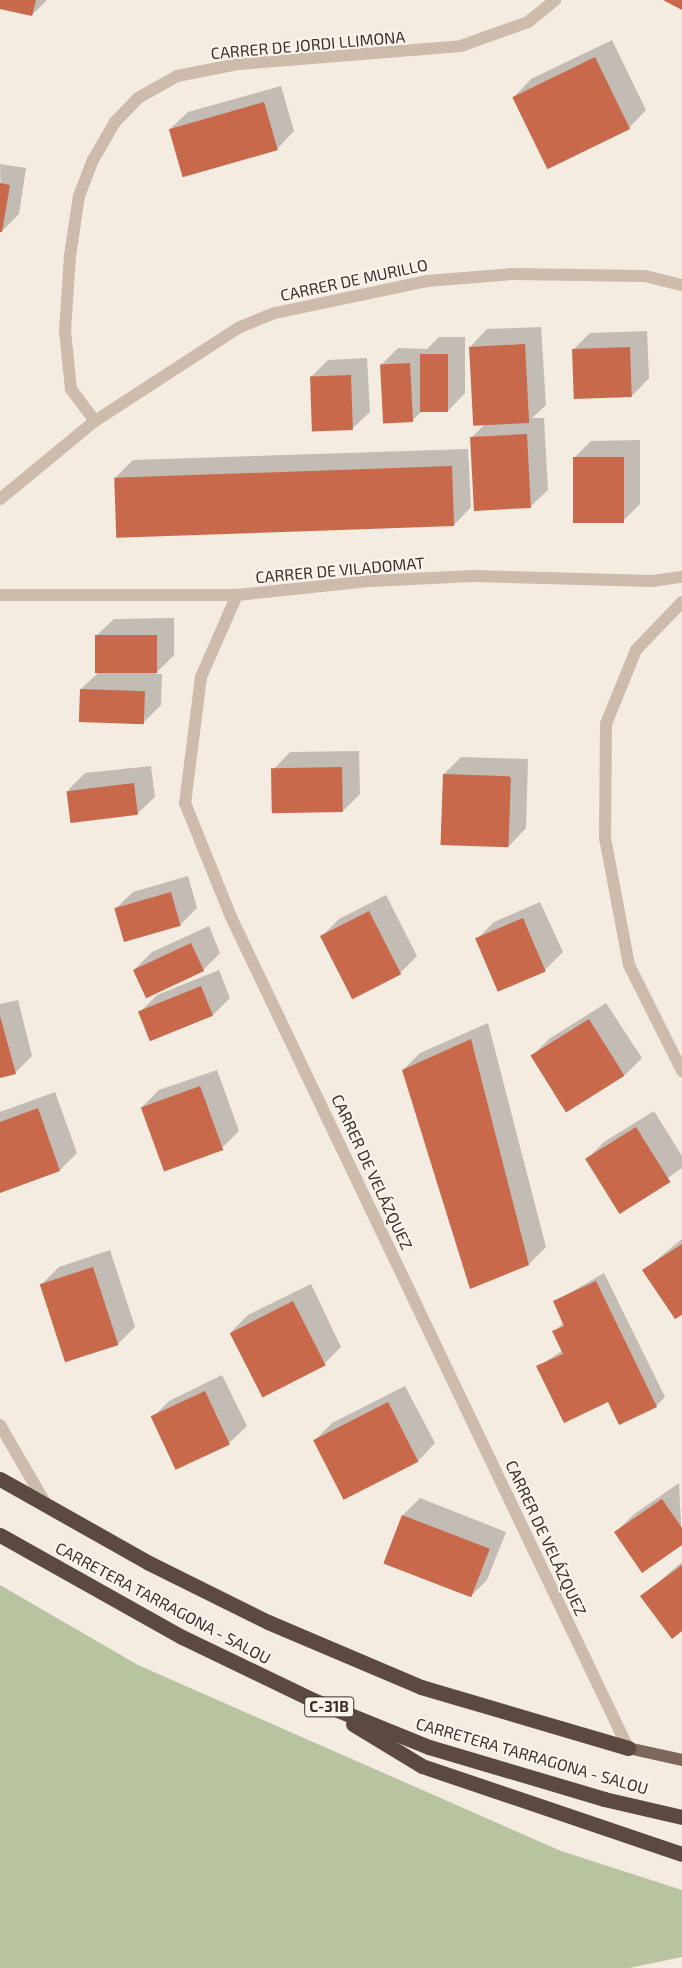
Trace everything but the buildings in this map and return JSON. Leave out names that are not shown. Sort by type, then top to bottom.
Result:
[{"type":"highway","name":"CARRETERA TARRAGONA - SALOU","points":[[0,1479],[48,1508],[268,1622],[421,1687],[628,1748]]},
{"type":"highway","name":"CARRETERA TARRAGONA - SALOU","points":[[0,1535],[182,1637],[313,1700],[429,1747],[604,1799],[682,1816]]},
{"type":"highway","points":[[313,1700],[422,1766],[682,1854]]},
{"type":"main road","name":"CARRETERA TARRAGONA - SALOU","points":[[628,1748],[682,1760]]},
{"type":"street","name":"CARRER DE JORDI LLIMONA","points":[[95,422],[71,389],[65,331],[70,256],[79,196],[93,160],[115,122],[138,98],[177,76],[239,64],[461,46],[528,22],[555,0]]},
{"type":"street","name":"CARRER DE MURILLO","points":[[0,499],[95,422],[240,328],[342,296],[426,281],[512,274],[645,276],[682,285]]},
{"type":"street","name":"CARRER DE VILADOMAT","points":[[0,595],[237,595],[454,577],[652,581],[682,577]]},
{"type":"street","name":"CARRER DE VELÁZQUEZ","points":[[237,595],[201,677],[185,804],[231,917],[628,1748]]},
{"type":"street","points":[[682,602],[636,650],[606,724],[605,838],[629,965],[682,1071]]},
{"type":"street","points":[[0,1425],[48,1508]]},
{"type":"green space","points":[[0,1585],[138,1665],[561,1851],[682,1890],[682,1957],[629,1968],[0,1968]]}]
